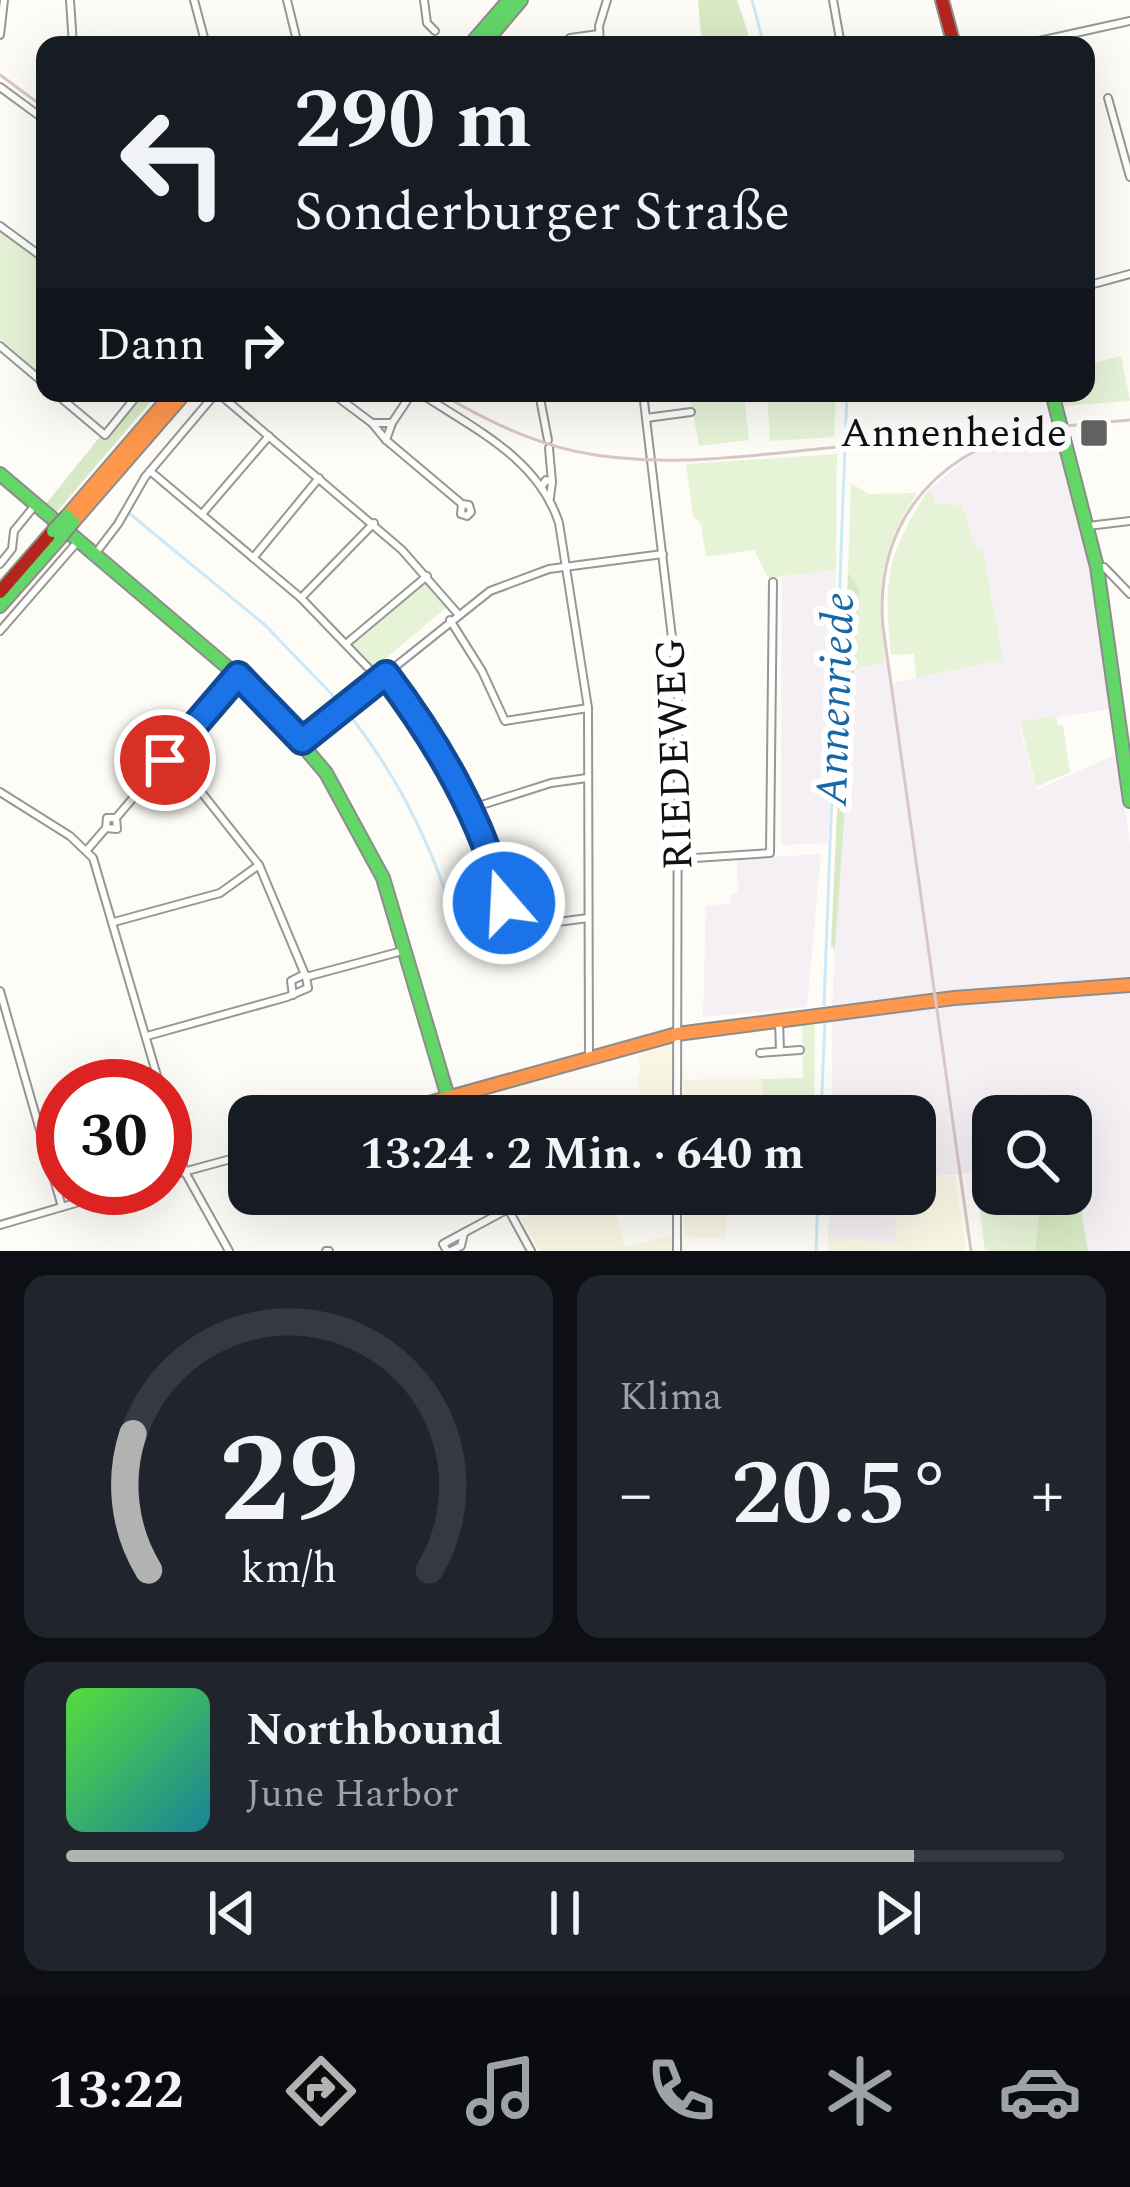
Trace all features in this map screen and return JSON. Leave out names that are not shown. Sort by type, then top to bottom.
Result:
[{"type":"main road","points":[[478,36],[509,0]]},
{"type":"main road","points":[[491,36],[521,0]]},
{"type":"main road","points":[[942,0],[952,36]]},
{"type":"main road","points":[[70,519],[166,402]]},
{"type":"main road","points":[[0,592],[177,402]]},
{"type":"main road","points":[[1054,402],[1097,567],[1130,801]]},
{"type":"main road","points":[[0,474],[238,675],[302,741],[348,807],[383,878],[447,1095]]},
{"type":"main road","points":[[0,606],[56,534]]},
{"type":"main road","points":[[456,1095],[677,1034],[954,998],[1130,985]]},
{"type":"street","points":[[0,35],[4,0]]},
{"type":"street","points":[[70,0],[72,36]]},
{"type":"street","points":[[194,0],[204,36]]},
{"type":"street","points":[[287,0],[296,36]]},
{"type":"street","points":[[424,0],[427,23],[435,31]]},
{"type":"street","points":[[584,36],[599,34],[607,0]]},
{"type":"street","points":[[833,0],[839,36]]},
{"type":"street","points":[[1062,36],[1130,21]]},
{"type":"street","points":[[0,87],[36,113]]},
{"type":"street","points":[[1108,98],[1130,177]]},
{"type":"street","points":[[0,226],[36,252]]},
{"type":"street","points":[[1095,284],[1130,274]]},
{"type":"street","points":[[0,346],[36,376]]},
{"type":"street","points":[[65,402],[105,436],[132,402]]},
{"type":"street","points":[[94,554],[150,471],[209,402]]},
{"type":"street","points":[[228,402],[374,524],[427,576],[454,617],[505,722],[588,708]]},
{"type":"street","points":[[344,402],[463,504]]},
{"type":"street","points":[[386,440],[392,423],[409,402]]},
{"type":"street","points":[[430,402],[515,457],[550,498],[559,524],[588,708],[589,1060]]},
{"type":"street","points":[[541,402],[549,444],[550,498]]},
{"type":"street","name":"RIEDEWEG","points":[[644,402],[678,688],[677,1095]]},
{"type":"street","points":[[646,418],[691,412]]},
{"type":"street","points":[[372,423],[392,423]]},
{"type":"street","points":[[202,514],[269,436]]},
{"type":"street","points":[[150,471],[301,598],[382,676],[445,759],[470,808],[498,879],[510,927]]},
{"type":"street","points":[[253,558],[319,478]]},
{"type":"street","points":[[542,486],[546,480],[552,482]]},
{"type":"street","points":[[0,564],[12,549],[14,531],[36,504]]},
{"type":"street","points":[[1088,526],[1130,521]]},
{"type":"street","points":[[301,598],[374,524]]},
{"type":"street","points":[[0,632],[79,540]]},
{"type":"street","points":[[302,741],[454,617],[511,580],[566,566],[663,554]]},
{"type":"street","points":[[1097,567],[1116,576],[1130,594]]},
{"type":"street","points":[[346,644],[427,576]]},
{"type":"street","points":[[679,859],[770,853],[773,582]]},
{"type":"street","points":[[87,850],[106,828],[107,818],[116,818],[238,675]]},
{"type":"street","points":[[146,1036],[308,988],[259,865],[202,793],[165,760]]},
{"type":"street","points":[[470,808],[551,783],[589,778]]},
{"type":"street","points":[[0,792],[87,850],[100,872],[152,1059]]},
{"type":"street","points":[[114,922],[220,893],[259,865]]},
{"type":"street","points":[[458,935],[588,918]]},
{"type":"street","points":[[293,994],[291,981],[406,950]]},
{"type":"street","points":[[0,991],[36,1116]]},
{"type":"street","points":[[779,1020],[780,1052]]},
{"type":"street","points":[[760,1053],[800,1049]]},
{"type":"street","points":[[192,1170],[228,1160]]},
{"type":"street","points":[[192,1185],[229,1251]]},
{"type":"street","points":[[0,1225],[36,1215]]},
{"type":"street","points":[[449,1251],[443,1244],[497,1215]]},
{"type":"street","points":[[511,1215],[529,1248],[518,1251]]},
{"type":"street","points":[[677,1215],[677,1251]]},
{"type":"shaded area","points":[[1054,430],[1087,553],[1110,709],[1019,723],[1036,790],[1117,754],[1130,845],[1130,1251],[1088,1251],[1082,1215],[1092,1215],[1092,1095],[972,1095],[972,1173],[936,1176],[936,1095],[832,1095],[832,1004],[853,669],[886,662],[894,700],[893,683],[1003,660],[981,547],[975,549],[962,505],[934,504],[929,489],[975,452],[1018,436]]},
{"type":"shaded area","points":[[836,570],[828,843],[781,845],[782,577]]},
{"type":"shaded area","points":[[821,854],[807,1007],[703,1017],[706,906],[731,903],[731,895],[738,893],[737,859]]},
{"type":"shaded area","points":[[672,1044],[672,1095],[640,1095],[638,1053]]},
{"type":"shaded area","points":[[762,1079],[763,1095],[684,1095],[684,1080]]},
{"type":"shaded area","points":[[936,1176],[955,1176],[966,1251],[828,1251],[828,1238],[895,1243],[896,1215],[936,1215]]},
{"type":"shaded area","points":[[617,1215],[625,1247],[672,1235],[672,1251],[540,1251],[521,1218]]},
{"type":"shaded area","points":[[684,1215],[727,1215],[726,1238],[684,1237]]},
{"type":"shaded area","points":[[829,1215],[897,1215],[896,1243],[828,1238]]},
{"type":"green space","points":[[698,0],[737,0],[749,36],[701,36]]},
{"type":"green space","points":[[0,230],[36,256],[36,369],[0,339]]},
{"type":"green space","points":[[1121,356],[1130,401],[1063,406],[1062,402],[1095,402],[1095,363]]},
{"type":"green space","points":[[128,402],[150,402],[55,514],[45,505]]},
{"type":"green space","points":[[691,402],[745,402],[749,440],[699,446]]},
{"type":"green space","points":[[768,402],[836,402],[834,437],[770,441]]},
{"type":"green space","points":[[837,454],[836,570],[768,578],[754,550],[706,557],[701,524],[693,516],[686,464]]},
{"type":"green space","points":[[851,483],[868,494],[917,493],[894,535],[883,574],[886,662],[853,669],[860,589],[848,573]]},
{"type":"green space","points":[[929,489],[935,504],[962,505],[975,548],[982,547],[1003,660],[916,678],[914,654],[891,655],[888,586],[896,550]]},
{"type":"green space","points":[[848,573],[860,589],[835,951],[831,945]]},
{"type":"green space","points":[[424,582],[446,608],[374,668],[352,644]]},
{"type":"green space","points":[[1056,716],[1058,725],[1063,725],[1070,772],[1036,787],[1020,722]]},
{"type":"green space","points":[[802,1020],[815,1025],[814,1095],[763,1095],[762,1079],[803,1078]]},
{"type":"green space","points":[[980,1215],[1039,1215],[1035,1251],[985,1251]]},
{"type":"green space","points":[[1039,1215],[1082,1215],[1088,1251],[1035,1251]]},
{"type":"waterway","name":"Annenriede","points":[[752,0],[762,36]]},
{"type":"waterway","name":"Annenriede","points":[[824,1005],[847,402]]},
{"type":"waterway","points":[[130,514],[265,625],[341,704]]},
{"type":"waterway","points":[[347,712],[414,817],[458,933]]},
{"type":"waterway","name":"Annenriede","points":[[822,1095],[825,1020]]},
{"type":"waterway","name":"Annenriede","points":[[816,1251],[817,1215]]},
{"type":"railway","points":[[0,75],[36,101]]},
{"type":"railway","points":[[457,402],[539,441],[640,460],[739,457],[1130,420]]},
{"type":"railway","points":[[971,1251],[883,627],[883,587],[890,551],[924,491],[979,449],[1051,427]]},
{"type":"traffic: fast","points":[[478,36],[509,0]]},
{"type":"traffic: fast","points":[[491,36],[521,0]]},
{"type":"traffic: fast","points":[[1054,402],[1097,567],[1130,801]]},
{"type":"traffic: fast","points":[[0,474],[259,694],[326,773],[383,878],[447,1095]]},
{"type":"traffic: fast","points":[[53,531],[67,516]]},
{"type":"traffic: fast","points":[[60,538],[73,522]]},
{"type":"traffic: fast","points":[[0,606],[60,538]]},
{"type":"traffic: slow","points":[[67,516],[165,402]]},
{"type":"traffic: slow","points":[[73,522],[177,402]]},
{"type":"traffic: slow","points":[[458,1095],[677,1034],[954,998],[1130,985]]},
{"type":"traffic: jam","points":[[942,0],[952,36]]},
{"type":"traffic: jam","points":[[0,592],[53,531]]},
{"type":"place","name":"Annenheide","points":[[1094,433]]},
{"type":"route","points":[[165,760],[238,675],[302,741],[386,674],[445,759],[470,808],[504,903]]}]
